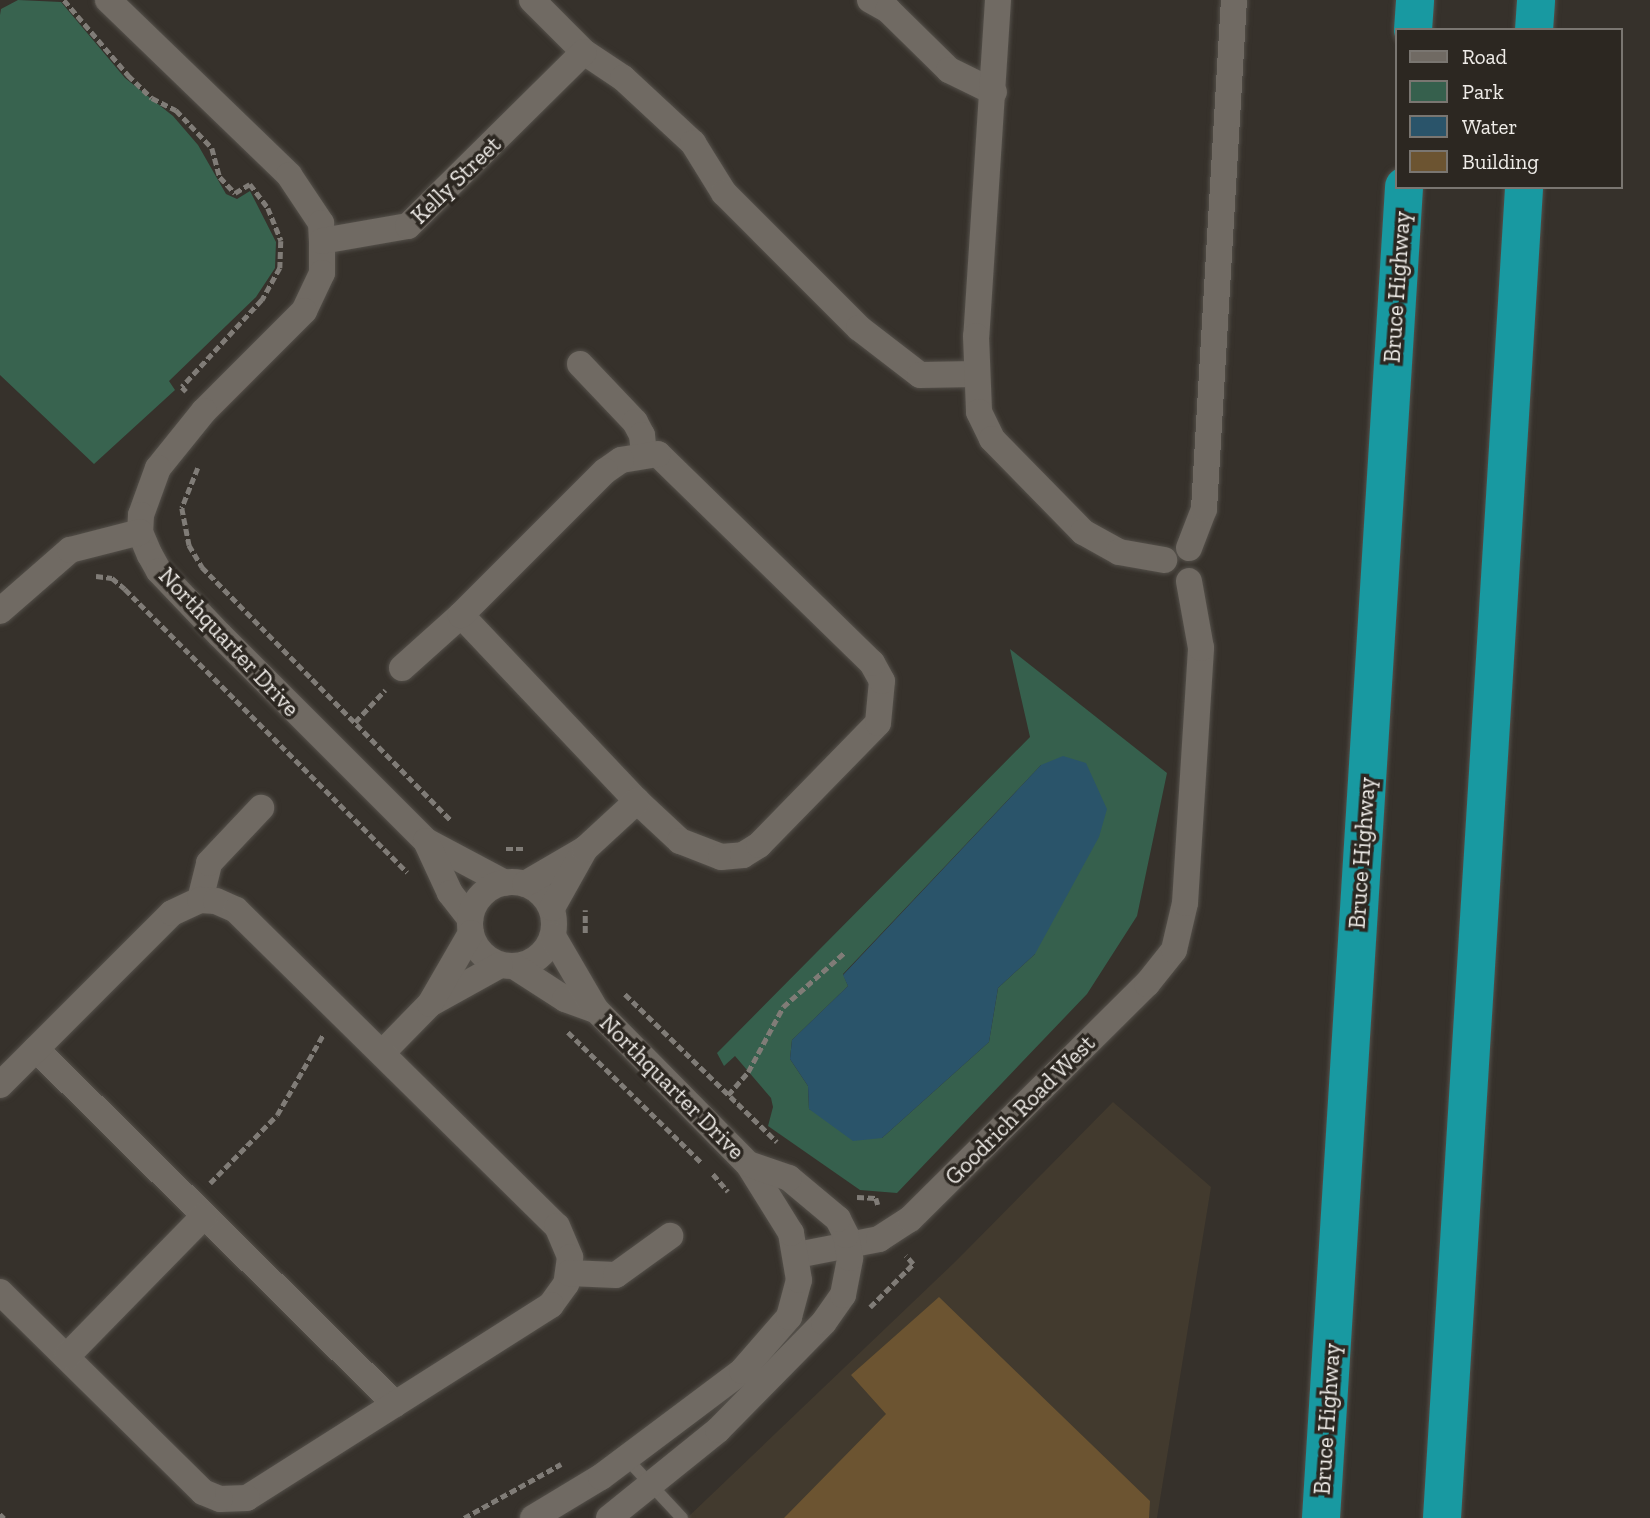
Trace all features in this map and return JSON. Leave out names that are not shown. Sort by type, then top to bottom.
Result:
[{"type":"highway","points":[[1413,28],[1415,0]]},
{"type":"highway","points":[[1534,28],[1536,0]]},
{"type":"highway","name":"Bruce Highway","points":[[1321,1518],[1404,189]]},
{"type":"highway","points":[[1442,1518],[1524,189]]},
{"type":"street","points":[[0,611],[70,550],[140,532],[144,501],[158,468],[204,411],[304,311],[321,273],[323,241],[312,206],[289,175],[108,0]]},
{"type":"street","points":[[533,0],[584,52],[623,78],[693,143],[724,193],[859,328],[920,375],[976,374]]},
{"type":"street","points":[[870,0],[888,10],[950,70],[994,92]]},
{"type":"street","points":[[998,0],[976,374],[979,412],[992,439],[1083,532],[1119,552],[1164,560]]},
{"type":"street","points":[[1189,548],[1204,509],[1234,0]]},
{"type":"street","name":"Kelly Street","points":[[323,241],[408,226],[584,52]]},
{"type":"street","points":[[580,364],[635,422],[644,453]]},
{"type":"street","points":[[402,668],[461,615],[605,471],[621,460],[644,453],[658,454],[670,462],[872,663],[883,681],[883,701],[878,723],[759,845],[743,855],[721,857],[698,851],[637,801],[461,615]]},
{"type":"street","name":"Northquarter Drive","points":[[140,532],[159,571],[328,746],[426,841],[515,883]]},
{"type":"street","points":[[1164,560],[1174,548],[1189,548]]},
{"type":"street","points":[[1164,560],[1168,576],[1189,581],[1197,573],[1199,562],[1189,548]]},
{"type":"street","name":"Goodrich Road West","points":[[797,1255],[849,1247],[879,1239],[910,1219],[1147,984],[1174,950],[1185,903],[1201,648],[1189,581]]},
{"type":"street","points":[[382,1053],[430,1003],[470,926],[481,895],[578,855],[637,801]]},
{"type":"street","points":[[200,900],[209,863],[261,808]]},
{"type":"street","name":"Northquarter Drive","points":[[426,841],[450,893],[470,926]]},
{"type":"street","points":[[430,1003],[507,966],[538,957],[553,936],[552,908],[578,855]]},
{"type":"street","points":[[515,883],[536,889],[552,908]]},
{"type":"street","points":[[0,1085],[172,913],[200,900],[216,901],[236,911],[557,1226],[566,1241],[569,1273],[551,1305],[247,1498],[220,1499],[203,1492],[0,1292]]},
{"type":"street","points":[[470,926],[481,953],[507,966]]},
{"type":"street","name":"Northquarter Drive","points":[[553,936],[575,969],[596,1010],[748,1164],[785,1220],[797,1255]]},
{"type":"street","name":"Northquarter Drive","points":[[507,966],[552,992],[596,1010]]},
{"type":"street","points":[[36,1049],[395,1404]]},
{"type":"street","name":"Northquarter Drive","points":[[748,1164],[789,1178],[829,1209],[842,1225],[849,1247]]},
{"type":"street","points":[[66,1356],[197,1210]]},
{"type":"street","points":[[569,1273],[616,1276],[670,1236]]},
{"type":"street","points":[[609,1518],[718,1430],[836,1308],[847,1284],[849,1247]]},
{"type":"street","points":[[533,1518],[626,1458],[725,1385],[769,1344],[795,1305],[797,1255]]},
{"type":"lane","points":[[626,1458],[682,1518]]},
{"type":"path","points":[[64,0],[128,75],[152,98],[176,110],[212,148],[220,177],[235,193],[250,184],[268,208],[281,241],[279,268],[262,300],[181,387],[204,411]]},
{"type":"path","points":[[204,460],[181,508],[189,545],[202,567],[456,824]]},
{"type":"path","points":[[92,577],[112,579],[125,589],[416,883]]},
{"type":"path","points":[[328,746],[355,721],[402,668]]},
{"type":"path","points":[[502,849],[543,848],[556,840],[578,855],[593,877],[584,913],[591,953],[575,969]]},
{"type":"path","points":[[728,1095],[748,1072],[783,1007],[845,952]]},
{"type":"path","points":[[552,992],[536,1008],[559,1024],[736,1200]]},
{"type":"path","points":[[622,992],[781,1145]]},
{"type":"path","points":[[197,1210],[277,1115],[318,1040],[342,1017]]},
{"type":"path","points":[[464,1518],[563,1463]]},
{"type":"shaded area","points":[[1113,1102],[1211,1187],[1157,1518],[687,1518],[956,1261]]},
{"type":"green space","points":[[18,0],[61,2],[125,78],[173,116],[198,145],[226,194],[237,199],[250,191],[276,242],[275,268],[256,297],[169,381],[175,390],[94,464],[0,375],[0,15],[1,9]]},
{"type":"green space","points":[[1010,649],[1167,773],[1137,916],[1087,994],[897,1193],[860,1190],[768,1126],[773,1107],[771,1098],[735,1056],[724,1066],[717,1053],[1030,737]],"holes":[[[1041,765],[1035,954],[998,988],[989,1042],[882,1138],[809,1109],[808,1086],[790,1059],[792,1040],[848,986],[843,974]]]},
{"type":"water","points":[[1063,756],[1086,763],[1107,809],[1099,837],[1035,954],[998,988],[989,1042],[882,1138],[853,1141],[809,1109],[808,1086],[790,1059],[792,1040],[848,986],[843,975],[1041,765]]},
{"type":"building","points":[[939,1297],[1150,1501],[1149,1518],[784,1518],[886,1414],[851,1375]]}]
